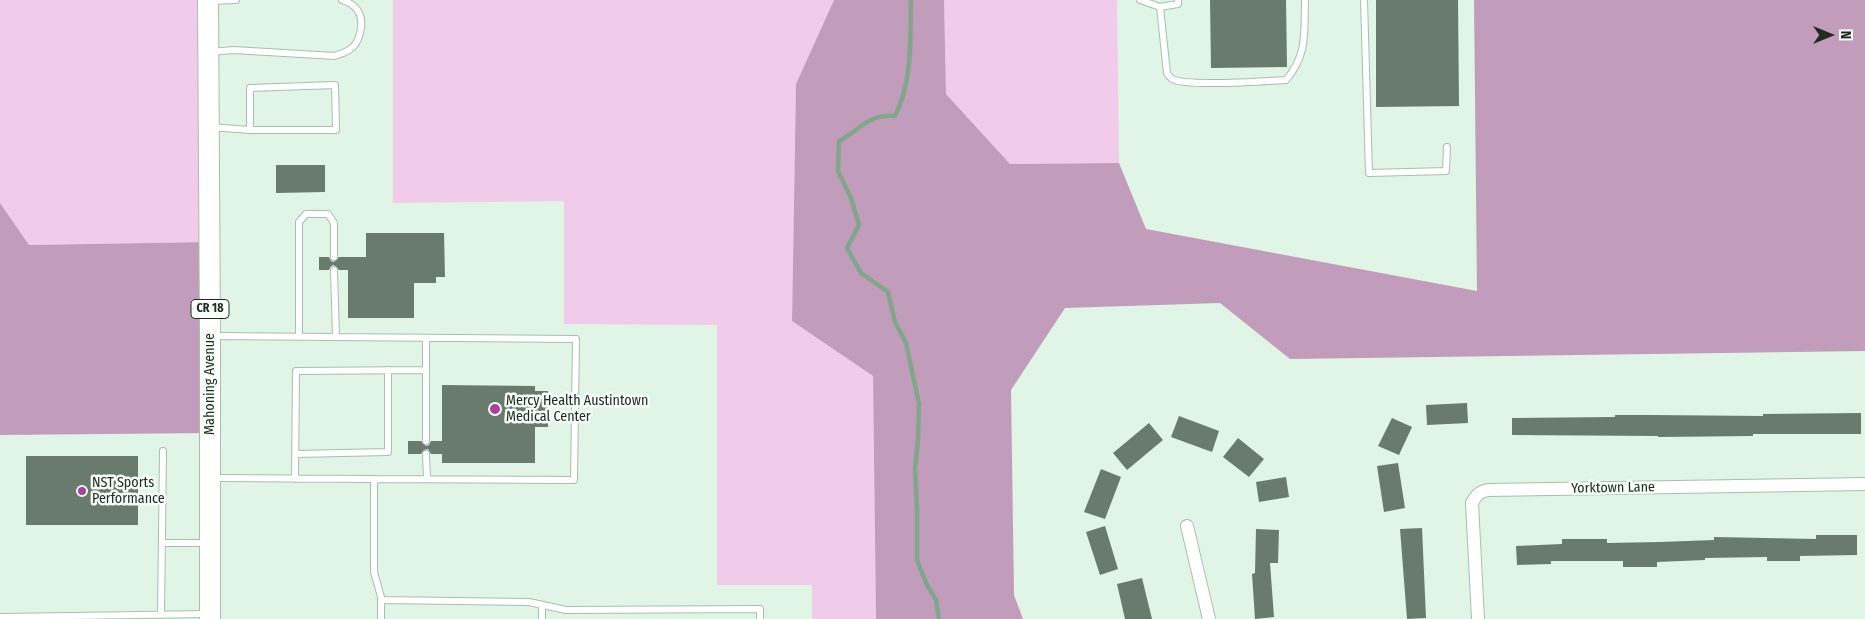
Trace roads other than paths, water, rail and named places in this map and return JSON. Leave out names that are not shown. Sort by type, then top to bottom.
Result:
[{"type":"main road","name":"Mahoning Avenue","points":[[208,1],[210,616]]},
{"type":"street","name":"Yorktown Lane","points":[[1477,614],[1472,503],[1481,492],[1498,490],[1865,484]]},
{"type":"street","points":[[1187,526],[1210,619]]},
{"type":"lane","points":[[208,1],[236,0]]},
{"type":"lane","points":[[208,52],[233,50],[334,56],[350,50],[359,38],[361,23],[358,11],[342,0]]},
{"type":"lane","points":[[1140,0],[1160,7],[1178,4],[1178,0]]},
{"type":"lane","points":[[1160,7],[1167,74],[1172,79],[1185,82],[1286,80],[1296,68],[1303,50],[1305,0]]},
{"type":"lane","points":[[1364,0],[1369,173],[1446,171],[1447,147]]},
{"type":"lane","points":[[209,127],[250,130],[336,130],[335,86],[250,88],[250,130]]},
{"type":"lane","points":[[299,336],[299,222],[306,214],[328,214],[334,222],[334,257]]},
{"type":"lane","points":[[334,270],[336,337]]},
{"type":"lane","points":[[210,336],[576,339],[574,480],[210,478]]},
{"type":"lane","points":[[426,338],[426,441]]},
{"type":"lane","points":[[296,454],[388,452],[388,370]]},
{"type":"lane","points":[[295,479],[296,371],[426,370]]},
{"type":"lane","points":[[161,615],[162,452]]},
{"type":"lane","points":[[426,454],[427,479]]},
{"type":"lane","points":[[374,479],[374,572],[381,600],[381,619]]},
{"type":"lane","points":[[162,543],[210,543]]},
{"type":"lane","points":[[381,600],[529,602],[566,610],[760,608],[760,619]]},
{"type":"lane","points":[[542,604],[542,619]]},
{"type":"lane","points":[[0,617],[210,616]]},
{"type":"waterway","points":[[911,0],[908,74],[901,102],[895,116],[878,117],[871,120],[839,141],[838,171],[851,198],[859,225],[847,248],[861,273],[888,292],[895,322],[906,343],[919,404],[915,469],[917,560],[927,585],[936,600],[939,619]]},
{"type":"place","name":"Mercy Health Austintown Medical Center","points":[[495,409]]},
{"type":"place","name":"NST Sports Performance","points":[[82,491]]}]
